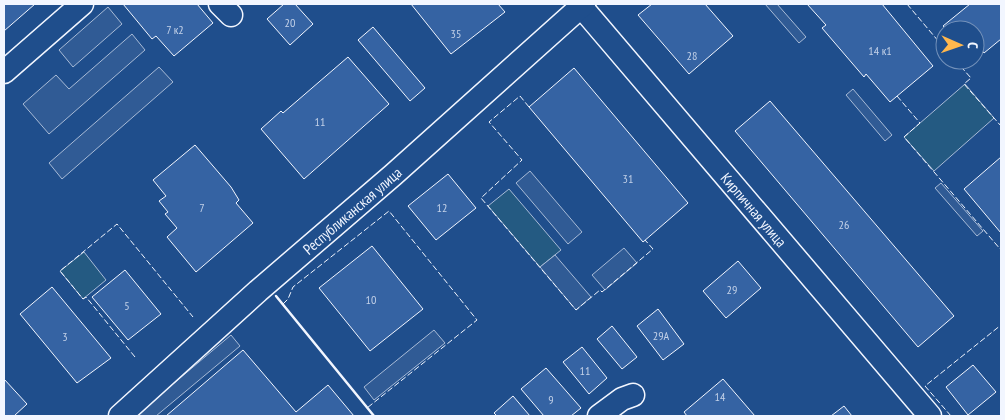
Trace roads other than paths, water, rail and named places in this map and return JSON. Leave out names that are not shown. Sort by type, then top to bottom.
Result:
[{"type":"street","points":[[4,72],[82,4]]},
{"type":"street","name":"Республиканская улица","points":[[120,416],[581,5]]},
{"type":"street","name":"Кирпичная улица","points":[[581,5],[930,416]]},
{"type":"street","points":[[599,416],[622,399],[633,395]]}]
